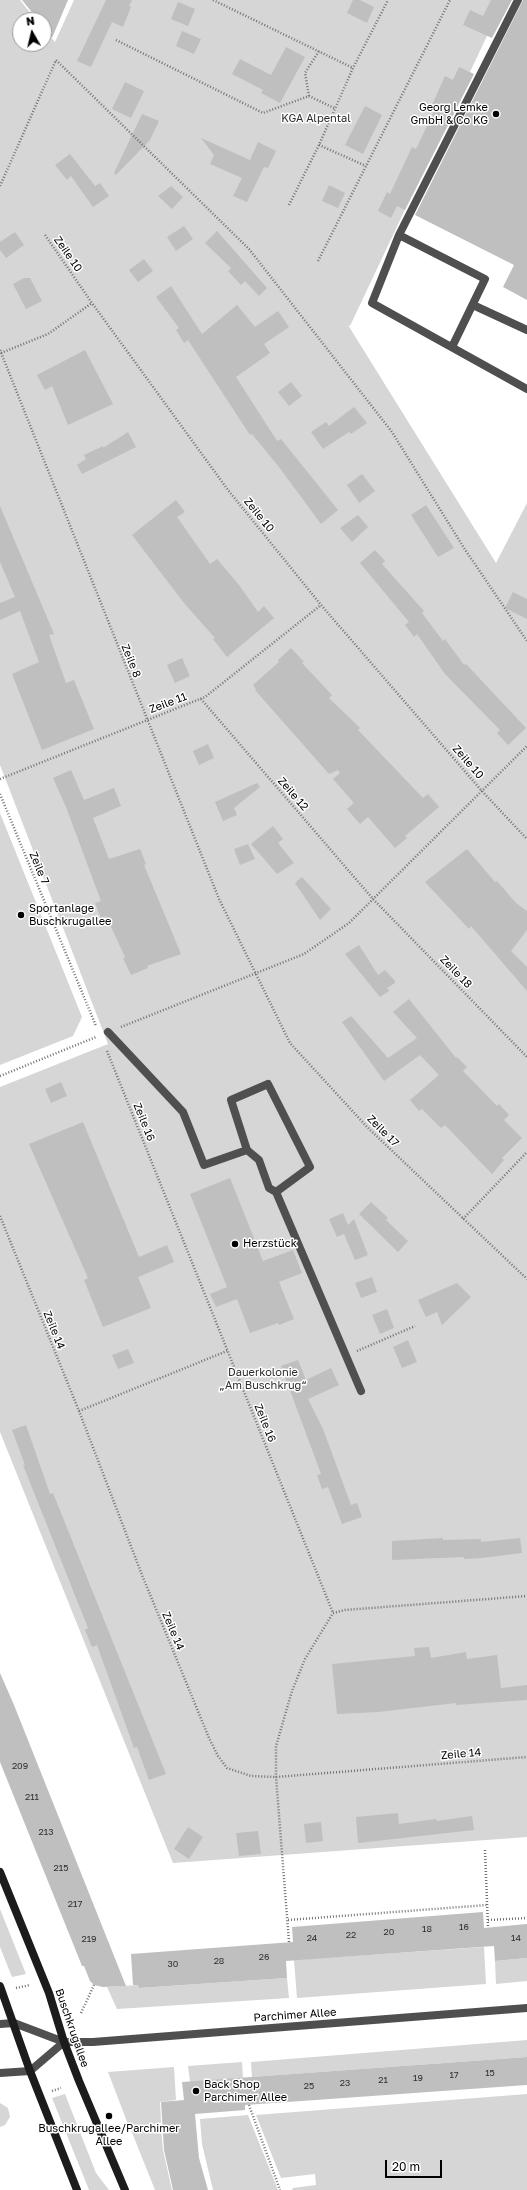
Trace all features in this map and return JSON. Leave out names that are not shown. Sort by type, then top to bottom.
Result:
[{"type":"main road","name":"Buschkrugallee","points":[[0,1872],[49,1993],[64,2042],[125,2190]]},
{"type":"main road","points":[[0,1986],[30,2071],[76,2190]]},
{"type":"street","points":[[518,0],[399,235],[372,303],[527,388]]},
{"type":"street","points":[[399,235],[485,279],[452,347]]},
{"type":"street","points":[[472,305],[527,330]]},
{"type":"street","points":[[108,1032],[183,1112],[204,1166],[247,1150]]},
{"type":"street","points":[[276,1192],[310,1167],[268,1084],[232,1100],[247,1150],[259,1160],[269,1188],[276,1192],[360,1391]]},
{"type":"street","name":"Parchimer Allee","points":[[0,2024],[14,2023],[64,2042],[156,2038],[527,2008]]},
{"type":"street","points":[[0,2073],[30,2071],[64,2042]]},
{"type":"path","points":[[213,0],[353,68]]},
{"type":"path","points":[[288,205],[319,145],[334,108],[353,68],[388,0]]},
{"type":"path","points":[[318,261],[450,0]]},
{"type":"path","points":[[116,40],[263,113],[309,96],[334,108]]},
{"type":"path","points":[[309,96],[305,73],[319,51]]},
{"type":"path","points":[[0,186],[56,60],[249,249],[392,432],[464,548],[527,641]]},
{"type":"path","points":[[319,145],[366,166]]},
{"type":"path","name":"Zeile 10","points":[[45,235],[92,303],[228,490],[321,605],[481,790],[527,838]]},
{"type":"path","points":[[0,352],[48,334],[92,303]]},
{"type":"path","name":"Zeile 8","points":[[0,352],[146,720],[219,899],[254,974]]},
{"type":"path","name":"Zeile 11","points":[[0,778],[201,699],[321,605]]},
{"type":"path","name":"Zeile 12","points":[[201,699],[373,899]]},
{"type":"path","points":[[0,1076],[304,954],[349,923],[481,790],[527,746]]},
{"type":"path","name":"Zeile 7","points":[[0,794],[100,1036]]},
{"type":"path","name":"Zeile 18","points":[[373,899],[527,1057]]},
{"type":"path","name":"Zeile 17","points":[[254,974],[290,1043],[368,1128],[527,1279]]},
{"type":"path","name":"Zeile 16","points":[[106,1050],[333,1613]]},
{"type":"path","points":[[463,1219],[527,1152]]},
{"type":"path","name":"Zeile 14","points":[[0,1216],[79,1412],[142,1575],[218,1756],[227,1768],[251,1776],[276,1777],[527,1757]]},
{"type":"path","points":[[346,1355],[415,1326]]},
{"type":"path","points":[[79,1412],[227,1351]]},
{"type":"path","points":[[289,1942],[276,1777],[276,1746],[292,1691],[305,1659],[333,1613],[345,1610],[527,1596]]},
{"type":"path","points":[[485,1850],[488,1927]]},
{"type":"path","points":[[288,1920],[487,1905]]},
{"type":"path","points":[[488,1920],[527,1918]]},
{"type":"path","points":[[16,1988],[30,1985]]},
{"type":"path","points":[[81,2013],[94,1985]]},
{"type":"path","points":[[49,2092],[61,2088]]},
{"type":"path","points":[[249,2105],[280,2190]]},
{"type":"green space","name":"Dauerkolonie „Am Buschkrug“","points":[[0,0],[20,0],[30,12],[12,12],[12,52],[52,52],[52,39],[55,42],[74,0],[504,0],[350,326],[348,325],[496,563],[527,503],[527,1837],[173,1863],[0,1432],[0,1087],[108,1044],[0,765]]},
{"type":"green space","name":"Sportanlage Buschkrugallee","points":[[0,813],[82,1017],[73,1036],[0,1065]]},
{"type":"green space","points":[[0,1909],[26,1974],[12,1977],[0,1947]]},
{"type":"green space","points":[[484,1947],[486,1984],[297,1998],[294,1960]]},
{"type":"green space","points":[[527,1958],[527,1981],[496,1984],[495,1961]]},
{"type":"green space","points":[[287,1978],[289,1998],[117,2009],[107,1987],[138,1985],[139,1988]]},
{"type":"green space","points":[[527,2040],[527,2057],[252,2077],[251,2062]]},
{"type":"green space","points":[[242,2062],[243,2078],[190,2082],[188,2066]]},
{"type":"green space","points":[[174,2067],[176,2100],[160,2102],[161,2123],[129,2127],[108,2072]]},
{"type":"green space","points":[[65,2094],[96,2173],[109,2190],[89,2190],[52,2098]]},
{"type":"green space","points":[[527,2094],[527,2190],[292,2190],[293,2188],[316,2185],[315,2174],[281,2178],[256,2115]]},
{"type":"green space","points":[[0,2103],[8,2108],[10,2117],[5,2125],[0,2127]]},
{"type":"green space","points":[[248,2115],[278,2190],[213,2190],[202,2144],[200,2119]]},
{"type":"green space","points":[[161,2128],[163,2150],[172,2190],[155,2190],[131,2130]]},
{"type":"building","points":[[22,0],[68,0],[52,38],[52,12],[32,12]]},
{"type":"building","points":[[106,0],[132,0],[129,6],[131,7],[123,27],[112,22],[91,67],[77,61]]},
{"type":"building","points":[[353,0],[360,0],[374,7],[367,23],[347,13]]},
{"type":"building","points":[[491,0],[512,0],[492,38],[463,25],[470,10],[483,16]]},
{"type":"building","name":"Georg Lemke GmbH & Co KG","points":[[523,0],[527,0],[527,300],[503,287],[514,265],[415,215]]},
{"type":"building","points":[[178,2],[195,9],[188,26],[171,19]]},
{"type":"building","points":[[182,31],[201,39],[194,54],[176,46]]},
{"type":"building","points":[[286,47],[305,57],[280,103],[261,93],[263,90],[232,74],[240,59],[271,75]]},
{"type":"building","points":[[459,67],[474,74],[405,210],[397,206],[391,218],[378,211],[387,192],[390,194],[412,147],[416,149],[436,107],[432,105],[445,76],[453,80]]},
{"type":"building","points":[[125,82],[144,91],[131,118],[112,109]]},
{"type":"building","points":[[365,106],[382,115],[363,154],[345,145]]},
{"type":"building","points":[[142,114],[159,121],[150,140],[116,175],[114,173]]},
{"type":"building","points":[[201,138],[250,160],[258,142],[276,151],[268,168],[264,167],[247,202],[233,196],[242,178],[210,164],[214,155]]},
{"type":"building","points":[[70,154],[95,186],[100,183],[109,196],[93,207],[71,176],[67,180],[55,165]]},
{"type":"building","points":[[329,185],[345,193],[338,208],[322,201]]},
{"type":"building","points":[[171,186],[183,197],[172,209],[158,196]]},
{"type":"building","points":[[184,226],[193,239],[176,251],[167,237]]},
{"type":"building","points":[[217,231],[267,288],[259,296],[245,281],[241,285],[228,271],[231,268],[205,243]]},
{"type":"building","points":[[15,232],[24,245],[6,258],[0,250],[0,242]]},
{"type":"building","points":[[144,259],[153,271],[138,282],[129,270]]},
{"type":"building","points":[[24,278],[30,278],[42,301],[26,309],[13,284]]},
{"type":"building","points":[[171,286],[202,334],[237,305],[255,327],[278,311],[289,327],[264,344],[270,353],[236,377],[277,441],[281,439],[338,510],[321,524],[279,467],[252,434],[250,435],[188,340],[184,343],[176,330],[179,328],[156,297]]},
{"type":"building","points":[[85,350],[113,404],[68,425],[52,386],[45,390],[37,375]]},
{"type":"building","points":[[291,382],[302,396],[289,406],[278,392]]},
{"type":"building","points":[[354,407],[367,423],[351,434],[349,432],[323,449],[311,432],[326,422],[329,426]]},
{"type":"building","points":[[128,432],[136,447],[82,474],[77,465],[86,459],[84,455],[103,446],[103,448]]},
{"type":"building","points":[[362,474],[375,491],[359,503],[347,485]]},
{"type":"building","points":[[176,500],[185,512],[177,517],[210,564],[217,559],[239,585],[258,612],[264,606],[274,618],[227,657],[213,639],[215,638],[184,603],[132,535]]},
{"type":"building","points":[[426,505],[454,548],[438,557],[411,515]]},
{"type":"building","points":[[0,506],[54,634],[49,635],[66,683],[74,680],[94,729],[42,750],[12,674],[39,662],[20,611],[0,620],[0,603],[15,597],[0,562]]},
{"type":"building","points":[[358,515],[368,527],[352,542],[340,528]]},
{"type":"building","points":[[375,550],[385,561],[382,564],[424,611],[422,613],[443,641],[445,639],[464,665],[466,664],[526,728],[508,745],[497,733],[500,730],[445,674],[417,634],[414,637],[405,625],[409,622],[360,563]]},
{"type":"building","points":[[513,592],[527,599],[527,619],[505,608]]},
{"type":"building","points":[[291,648],[304,662],[302,663],[332,695],[329,698],[360,728],[358,730],[423,798],[428,794],[439,807],[405,836],[407,838],[395,848],[368,817],[360,824],[347,809],[354,803],[333,779],[340,773],[338,770],[329,774],[255,690],[256,689],[253,685],[279,662],[278,660]]},
{"type":"building","points":[[182,658],[190,676],[175,683],[167,665]]},
{"type":"building","points":[[208,744],[214,758],[199,765],[193,751]]},
{"type":"building","points":[[71,770],[84,800],[114,788],[121,806],[93,818],[109,859],[140,849],[146,864],[144,865],[181,954],[147,966],[148,968],[131,975],[123,958],[125,957],[106,916],[101,918],[95,903],[101,901],[66,807],[53,778]]},
{"type":"building","points":[[257,783],[260,787],[234,808],[237,815],[223,821],[215,802]]},
{"type":"building","points":[[273,826],[283,839],[278,843],[294,863],[277,874],[251,844]]},
{"type":"building","points":[[248,844],[255,859],[240,865],[234,849]]},
{"type":"building","points":[[467,849],[495,882],[497,881],[516,903],[527,911],[527,930],[511,951],[527,967],[527,991],[471,926],[469,929],[425,882]]},
{"type":"building","points":[[302,877],[331,909],[320,920],[295,883]]},
{"type":"building","points":[[359,945],[378,975],[385,970],[395,981],[395,983],[387,988],[389,991],[380,997],[345,954]]},
{"type":"building","points":[[409,999],[456,1058],[457,1057],[467,1067],[463,1071],[497,1106],[499,1104],[509,1115],[504,1120],[522,1138],[502,1158],[504,1160],[492,1174],[445,1125],[441,1128],[422,1109],[419,1111],[410,1100],[439,1075],[420,1055],[384,1081],[342,1022],[351,1016],[388,1058],[417,1038],[393,1012]]},
{"type":"building","points":[[61,1082],[67,1096],[51,1103],[45,1089]]},
{"type":"building","points":[[83,1122],[139,1257],[167,1245],[174,1262],[138,1277],[151,1308],[103,1327],[84,1280],[88,1278],[29,1144]]},
{"type":"building","points":[[230,1178],[263,1261],[293,1250],[302,1273],[279,1282],[294,1319],[250,1333],[237,1299],[216,1307],[210,1294],[227,1287],[190,1194]]},
{"type":"building","points":[[371,1202],[388,1218],[386,1220],[408,1241],[398,1252],[359,1214]]},
{"type":"building","points":[[343,1213],[348,1225],[354,1219],[368,1255],[355,1260],[344,1234],[337,1237],[329,1219]]},
{"type":"building","points":[[372,1277],[377,1292],[361,1298],[355,1283]]},
{"type":"building","points":[[457,1283],[471,1297],[442,1325],[437,1312],[426,1317],[418,1300]]},
{"type":"building","points":[[387,1309],[394,1328],[380,1334],[372,1315]]},
{"type":"building","points":[[408,1340],[417,1362],[402,1368],[393,1347]]},
{"type":"building","points":[[128,1349],[134,1363],[118,1369],[112,1355]]},
{"type":"building","points":[[298,1360],[306,1380],[331,1368],[339,1385],[308,1399],[323,1429],[351,1505],[357,1503],[362,1517],[342,1524],[328,1487],[322,1489],[317,1475],[321,1474],[281,1366]]},
{"type":"building","points":[[26,1425],[50,1494],[53,1493],[166,1774],[149,1780],[137,1747],[134,1748],[97,1645],[92,1647],[85,1630],[88,1628],[23,1465],[25,1465],[12,1430]]},
{"type":"building","points":[[443,1538],[443,1540],[481,1539],[481,1542],[520,1538],[522,1553],[464,1559],[464,1557],[392,1560],[392,1541]]},
{"type":"building","points":[[429,1647],[431,1658],[466,1652],[467,1659],[497,1655],[501,1688],[527,1685],[527,1700],[456,1705],[456,1703],[378,1712],[337,1714],[332,1664],[415,1656],[414,1648]]},
{"type":"building","points":[[0,1673],[126,1986],[103,1987],[94,1985],[90,1981],[84,1966],[82,1966],[0,1762]]},
{"type":"building","points":[[398,1813],[399,1824],[472,1816],[474,1830],[358,1843],[356,1817]]},
{"type":"building","points":[[321,1822],[323,1841],[306,1843],[304,1824]]},
{"type":"building","points":[[188,1827],[203,1837],[189,1859],[174,1849]]},
{"type":"building","points":[[258,1831],[261,1854],[239,1856],[236,1833]]},
{"type":"building","points":[[483,1912],[484,1928],[527,1924],[527,1958],[495,1961],[494,1946],[286,1961],[287,1978],[139,1988],[138,1985],[133,1985],[131,1954],[293,1942],[292,1927]]},
{"type":"building","points":[[527,2057],[527,2085],[245,2105],[245,2110],[195,2114],[199,2158],[208,2190],[173,2190],[164,2150],[161,2102],[184,2100],[182,2082]]},
{"type":"place","name":"Georg Lemke GmbH & Co KG","points":[[496,114]]},
{"type":"place","name":"Sportanlage Buschkrugallee","points":[[21,915]]},
{"type":"place","name":"Herzstück","points":[[235,1244]]},
{"type":"place","name":"Back Shop Parchimer Allee","points":[[196,2091]]},
{"type":"place","name":"Buschkrugallee/Parchimer Allee","points":[[109,2116]]},
{"type":"park label","name":"KGA Alpental","points":[[316,119]]}]
